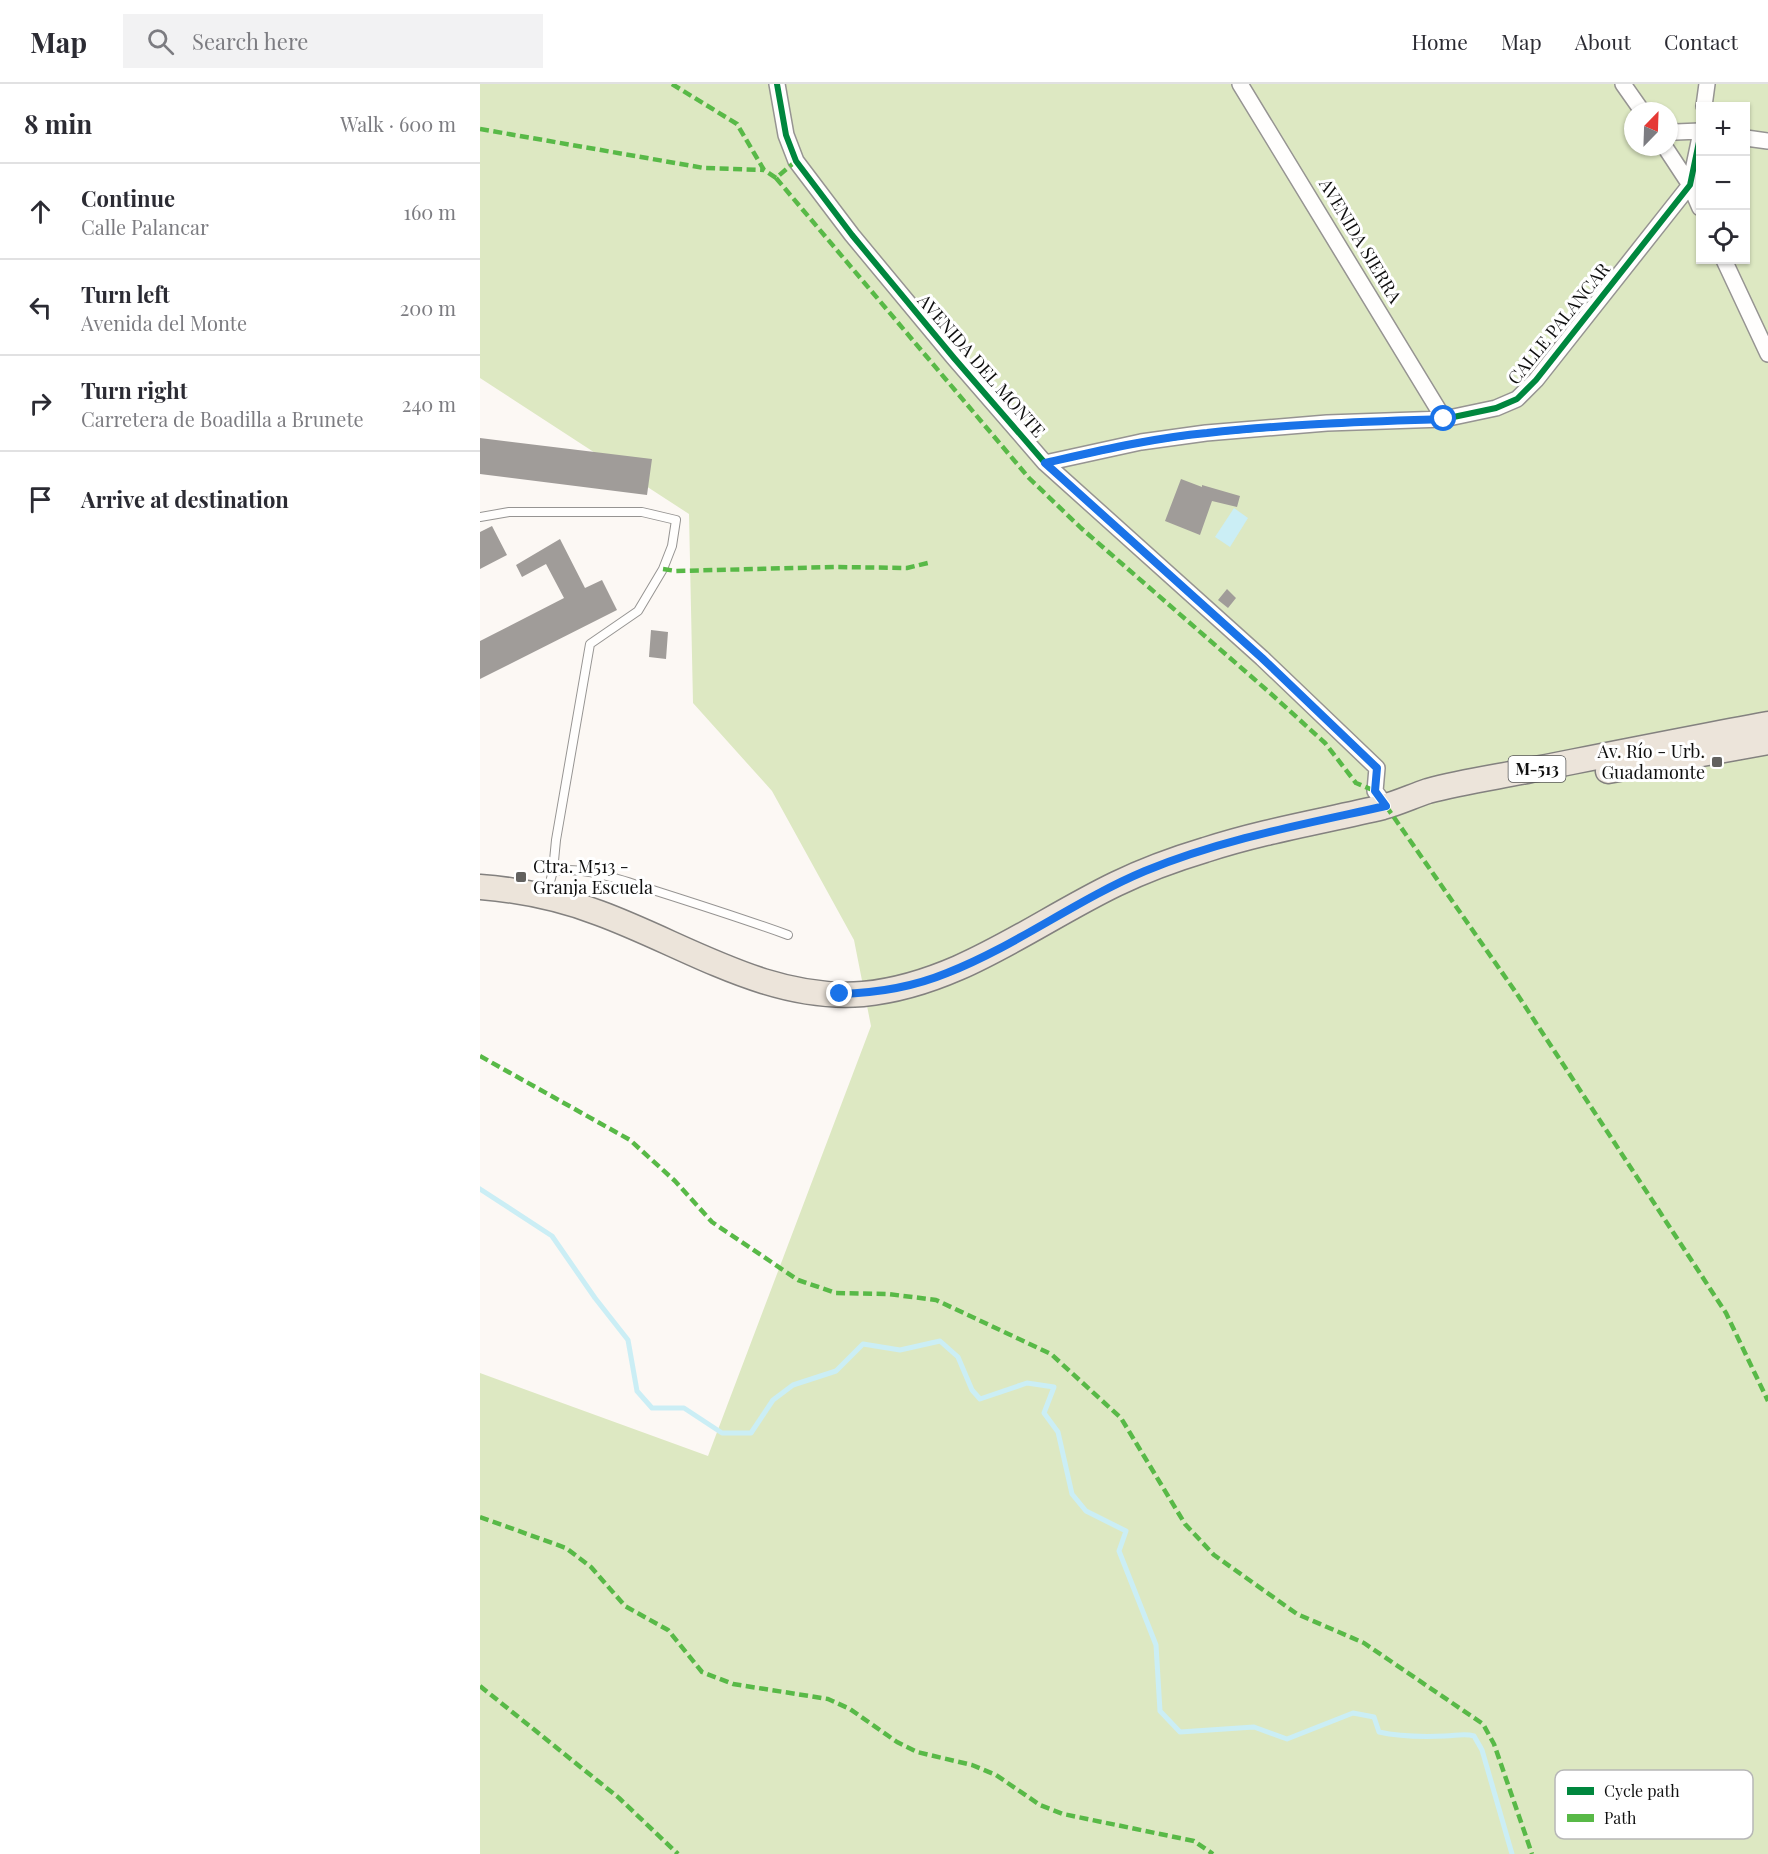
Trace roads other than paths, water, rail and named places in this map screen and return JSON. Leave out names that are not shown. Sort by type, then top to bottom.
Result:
[{"type":"main road","name":"M-513","points":[[1690,738],[1729,724],[1768,717]]},
{"type":"main road","name":"M-513","points":[[480,887],[546,898],[598,912],[742,975],[776,985],[820,992],[864,994],[911,985],[945,974],[974,961],[1114,885],[1187,856],[1267,832],[1386,806],[1430,791],[1768,724]]},
{"type":"main road","points":[[1611,771],[1643,757],[1768,734]]},
{"type":"main road","name":"M-513","points":[[1386,806],[1430,804],[1768,742]]},
{"type":"street","name":"AVENIDA DEL MONTE","points":[[777,84],[786,135],[796,162],[859,244],[954,358],[1045,463],[1262,658],[1377,768],[1375,791],[1386,806]]},
{"type":"street","name":"AVENIDA SIERRA","points":[[1240,84],[1444,419]]},
{"type":"street","points":[[1623,84],[1636,102]]},
{"type":"street","points":[[1705,102],[1707,84]]},
{"type":"street","points":[[1678,132],[1696,131]]},
{"type":"street","points":[[1750,139],[1768,141]]},
{"type":"street","points":[[1671,156],[1696,198]]},
{"type":"street","name":"CALLE PALANCAR","points":[[1045,463],[1141,442],[1206,433],[1327,423],[1444,419],[1496,408],[1517,399],[1536,380],[1690,185],[1697,156]]},
{"type":"street","points":[[1726,264],[1768,354]]},
{"type":"lane","points":[[480,517],[509,512],[642,512],[676,520],[672,546],[663,569],[638,611],[590,644],[556,840],[553,871],[546,898]]},
{"type":"lane","points":[[553,871],[566,869],[591,871],[788,935]]},
{"type":"water","points":[[1234,508],[1248,518],[1230,547],[1215,537]]},
{"type":"waterway","points":[[480,1189],[552,1236],[595,1298],[628,1340],[637,1391],[652,1408],[684,1408],[722,1433],[751,1433],[773,1400],[793,1385],[836,1371],[863,1344],[900,1350],[940,1341],[958,1357],[972,1390],[980,1399],[1027,1383],[1054,1387],[1044,1413],[1058,1432],[1072,1494],[1086,1511],[1126,1531],[1119,1551],[1156,1645],[1160,1711],[1180,1732],[1254,1727],[1287,1739],[1353,1713],[1374,1717],[1379,1732],[1387,1734],[1474,1736],[1482,1750],[1512,1854]]},
{"type":"place","name":"Av. Río - Urb. Guadamonte","points":[[1717,762]]},
{"type":"place","name":"Ctra. M513 - Granja Escuela","points":[[521,877]]}]
